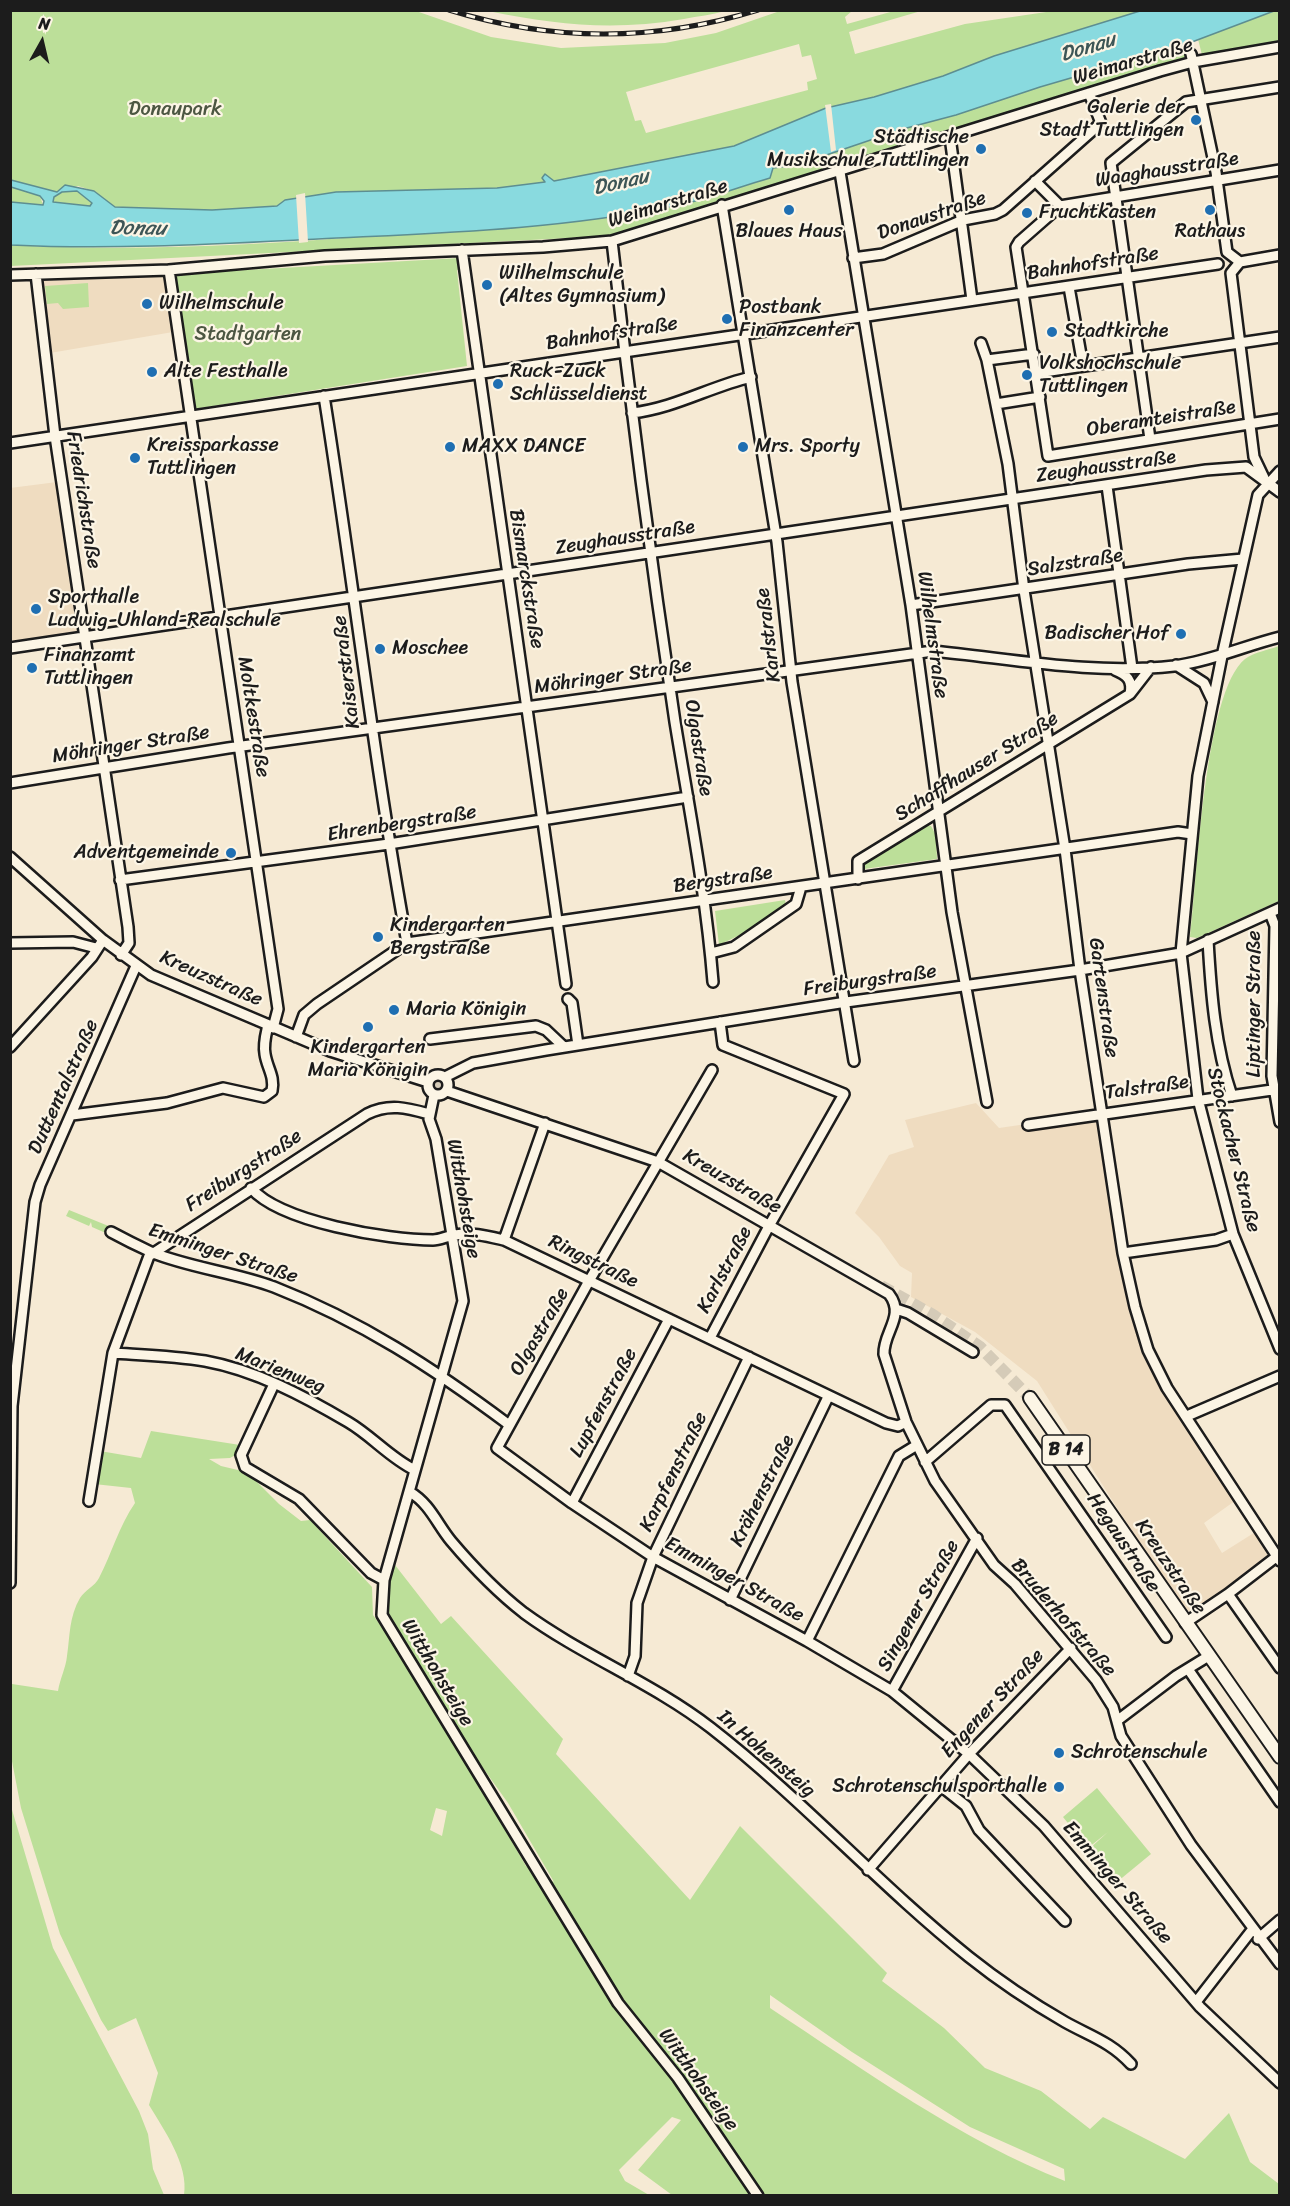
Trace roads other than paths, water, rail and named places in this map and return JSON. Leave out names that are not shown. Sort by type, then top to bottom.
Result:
[{"type":"main road","name":"Kreuzstraße","points":[[1030,1398],[1207,1657],[1280,1757]]},
{"type":"street","name":"Weimarstraße","points":[[10,276],[169,270],[316,256],[612,241],[722,205],[840,172],[1192,58],[1280,47]]},
{"type":"street","points":[[1192,58],[1218,180],[1227,252],[1218,264],[1231,273]]},
{"type":"street","points":[[1150,439],[1111,163],[1176,108],[1201,98],[1280,87]]},
{"type":"street","name":"Donaustraße","points":[[853,258],[883,254],[963,220],[994,214],[1101,123],[1089,93]]},
{"type":"street","points":[[950,137],[972,300]]},
{"type":"street","name":"Waaghausstraße","points":[[1060,206],[1280,170]]},
{"type":"street","name":"Wilhelmstraße","points":[[840,172],[911,605],[946,867],[987,1102]]},
{"type":"street","points":[[996,404],[1040,398],[1016,247],[1018,242],[1060,206],[1035,181]]},
{"type":"street","name":"Karlstraße","points":[[722,205],[775,533],[791,670],[854,1061]]},
{"type":"street","name":"Olgastraße","points":[[612,241],[623,351],[670,687],[704,901],[713,982]]},
{"type":"street","name":"Bismarckstraße","points":[[462,250],[477,373],[545,819],[566,984]]},
{"type":"street","points":[[1227,252],[1240,262]]},
{"type":"street","points":[[1280,255],[1240,262],[1231,273],[1252,423],[1254,457],[1266,482],[1280,492]]},
{"type":"street","name":"Bahnhofstraße","points":[[10,443],[1218,264]]},
{"type":"street","name":"Moltkestraße","points":[[72,1115],[167,1103],[223,1088],[264,1097],[272,1091],[273,1084],[265,1055],[271,1026],[278,1009],[169,270]]},
{"type":"street","name":"Friedrichstraße","points":[[36,274],[54,436],[104,767]]},
{"type":"street","points":[[1069,287],[1083,366]]},
{"type":"street","points":[[1037,373],[1280,337]]},
{"type":"street","name":"Gartenstraße","points":[[981,343],[987,360],[1013,498],[1024,590],[1065,849],[1080,970],[1123,1253],[1148,1350],[1167,1388],[1278,1557]]},
{"type":"street","points":[[987,360],[1034,354]]},
{"type":"street","points":[[632,413],[660,410],[724,383],[751,377]]},
{"type":"street","name":"Kaiserstraße","points":[[324,396],[355,596],[371,729],[407,943]]},
{"type":"street","name":"Oberamteistraße","points":[[1040,398],[1048,456],[1280,419]]},
{"type":"street","name":"Zeughausstraße","points":[[10,648],[1206,470],[1246,467],[1266,482]]},
{"type":"street","name":"Stockacher Straße","points":[[1280,471],[1266,482],[1258,495],[1222,656],[1198,776],[1181,953],[1198,1099],[1233,1234],[1280,1349]]},
{"type":"street","points":[[1107,486],[1132,668]]},
{"type":"street","name":"Salzstraße","points":[[911,605],[1120,574],[1243,559]]},
{"type":"street","name":"Möhringer Straße","points":[[10,783],[239,747],[918,653],[952,653],[1035,664],[1113,669],[1176,665],[1222,656],[1280,637]]},
{"type":"street","points":[[1176,665],[1204,683],[1214,702]]},
{"type":"street","name":"Schaffhauser Straße","points":[[858,879],[858,861],[1130,694],[1151,667]]},
{"type":"street","points":[[1113,669],[1127,676],[1131,685],[1130,694]]},
{"type":"street","points":[[104,767],[129,937],[129,943],[121,955]]},
{"type":"street","name":"Ehrenbergstraße","points":[[120,880],[256,864],[688,797]]},
{"type":"street","name":"Bergstraße","points":[[296,1037],[304,1015],[407,943],[1178,832],[1192,834]]},
{"type":"street","name":"Kreuzstraße","points":[[10,857],[103,940],[136,966],[296,1037],[428,1082]]},
{"type":"street","points":[[711,952],[734,947],[796,904],[801,887]]},
{"type":"street","name":"Liptinger Straße","points":[[1181,953],[1275,910],[1272,1090],[1280,1122]]},
{"type":"street","points":[[10,1047],[92,957],[103,940]]},
{"type":"street","name":"Stockacher Straße","points":[[1208,940],[1211,998],[1226,1077],[1232,1096]]},
{"type":"street","points":[[10,943],[73,942],[96,948]]},
{"type":"street","name":"Freiburgstraße","points":[[445,1077],[473,1063],[564,1047],[846,1002],[1080,970],[1181,953]]},
{"type":"street","name":"Duttentalstraße","points":[[10,1582],[12,1406],[35,1202],[136,966]]},
{"type":"street","points":[[568,999],[572,1003],[578,1045]]},
{"type":"street","name":"Karlstraße","points":[[710,1338],[769,1226],[844,1094],[723,1045],[720,1022]]},
{"type":"street","points":[[430,1040],[536,1026],[546,1030],[564,1047]]},
{"type":"street","name":"Olgastraße","points":[[508,1424],[712,1070]]},
{"type":"street","points":[[435,1075],[445,1077],[447,1090],[440,1095],[434,1095],[428,1088],[428,1082],[435,1075]]},
{"type":"street","name":"Kreuzstraße","points":[[447,1090],[658,1162],[882,1290],[892,1299],[896,1309],[909,1313],[974,1352]]},
{"type":"street","name":"Talstraße","points":[[1028,1125],[1102,1112],[1272,1090]]},
{"type":"street","name":"Witthohsteige","points":[[434,1095],[429,1114],[463,1301],[384,1580],[381,1606],[386,1625],[618,2003],[678,2078],[758,2196]]},
{"type":"street","name":"Freiburgstraße","points":[[89,1501],[113,1353],[144,1265],[153,1253],[251,1188],[378,1109],[394,1106],[429,1114]]},
{"type":"street","points":[[504,1240],[545,1123]]},
{"type":"street","name":"Ringstraße","points":[[251,1188],[271,1204],[337,1226],[401,1239],[437,1240],[468,1233],[504,1240],[828,1397],[886,1423],[898,1426],[906,1422]]},
{"type":"street","name":"Emminger Straße","points":[[111,1232],[153,1253],[232,1273],[312,1303],[385,1339],[442,1374],[508,1424],[497,1448],[572,1503],[653,1557],[807,1641],[892,1691],[969,1754],[1044,1826],[1196,2002],[1280,2083]]},
{"type":"street","points":[[1123,1253],[1216,1240],[1233,1234]]},
{"type":"street","name":"Bruderhofstraße","points":[[896,1309],[884,1347],[884,1354],[906,1422],[935,1481],[994,1565],[1015,1584],[1071,1648],[1113,1707],[1125,1742],[1191,1845],[1258,1939],[1280,1964]]},
{"type":"street","name":"Lupfenstraße","points":[[572,1503],[669,1319]]},
{"type":"street","name":"Marienweg","points":[[113,1353],[206,1361],[274,1384],[310,1400],[363,1431],[404,1464],[415,1470]]},
{"type":"street","name":"Karpfenstraße","points":[[628,1676],[635,1656],[638,1603],[653,1557],[750,1358]]},
{"type":"street","points":[[1187,1416],[1280,1376]]},
{"type":"street","points":[[274,1384],[241,1455],[245,1467],[299,1500],[370,1573],[384,1580]]},
{"type":"street","name":"Krähenstraße","points":[[730,1600],[828,1397]]},
{"type":"street","name":"Hegaustraße","points":[[925,1462],[991,1405],[1005,1405],[1166,1637]]},
{"type":"street","points":[[807,1641],[899,1456],[917,1445]]},
{"type":"street","name":"In Hohensteig","points":[[410,1492],[423,1500],[450,1540],[500,1594],[549,1631],[709,1726],[773,1780],[868,1870],[969,1957],[1047,2010],[1116,2048],[1131,2064]]},
{"type":"street","name":"Singener Straße","points":[[892,1691],[977,1538]]},
{"type":"street","points":[[1185,1623],[1278,1557]]},
{"type":"street","points":[[1228,1594],[1280,1668]]},
{"type":"street","name":"Engener Straße","points":[[868,1870],[969,1754],[1071,1648]]},
{"type":"street","points":[[1118,1720],[1207,1657]]},
{"type":"street","points":[[1188,1669],[1280,1802]]},
{"type":"street","name":"Engener Straße","points":[[942,1786],[966,1806],[979,1830],[1065,1921]]},
{"type":"street","points":[[1258,1939],[1280,1920]]},
{"type":"street","points":[[1196,2002],[1252,1930]]},
{"type":"water","name":"Donau","points":[[1140,11],[1274,11],[1184,45],[903,129],[797,165],[773,168],[770,178],[674,206],[586,220],[452,232],[164,246],[11,245],[11,202],[43,205],[44,201],[40,196],[11,187],[11,180],[57,192],[65,185],[94,191],[115,207],[212,210],[277,206],[285,200],[336,192],[497,188],[545,182],[542,178],[545,174],[554,181],[734,146],[826,108],[874,97],[943,76],[994,56]],"holes":[[[77,191],[92,203],[90,206],[53,202],[54,197],[62,192]]]},
{"type":"tunnel","points":[[417,1079],[457,1094]]},
{"type":"tunnel","points":[[881,1286],[933,1315],[980,1347],[1030,1398]]},
{"type":"railway","points":[[449,10],[526,28],[604,34],[681,28],[758,10]]},
{"type":"place","name":"Galerie der Stadt Tuttlingen","points":[[1196,120]]},
{"type":"place","name":"Städtische Musikschule Tuttlingen","points":[[981,149]]},
{"type":"place","name":"Blaues Haus","points":[[789,210]]},
{"type":"place","name":"Rathaus","points":[[1210,210]]},
{"type":"place","name":"Fruchtkasten","points":[[1027,213]]},
{"type":"place","name":"Wilhelmschule (Altes Gymnasium)","points":[[487,285]]},
{"type":"place","name":"Wilhelmschule","points":[[147,304]]},
{"type":"place","name":"Postbank Finanzcenter","points":[[727,319]]},
{"type":"place","name":"Stadtkirche","points":[[1052,332]]},
{"type":"place","name":"Alte Festhalle","points":[[152,372]]},
{"type":"place","name":"Volkshochschule Tuttlingen","points":[[1027,375]]},
{"type":"place","name":"Ruck-Zuck Schlüsseldienst","points":[[498,384]]},
{"type":"place","name":"MAXX DANCE","points":[[450,447]]},
{"type":"place","name":"Mrs. Sporty","points":[[743,447]]},
{"type":"place","name":"Kreissparkasse Tuttlingen","points":[[135,458]]},
{"type":"place","name":"Sporthalle Ludwig-Uhland-Realschule","points":[[36,609]]},
{"type":"place","name":"Badischer Hof","points":[[1181,634]]},
{"type":"place","name":"Moschee","points":[[380,649]]},
{"type":"place","name":"Finanzamt Tuttlingen","points":[[32,668]]},
{"type":"place","name":"Adventgemeinde","points":[[231,853]]},
{"type":"place","name":"Kindergarten Bergstraße","points":[[378,937]]},
{"type":"place","name":"Maria Königin","points":[[394,1010]]},
{"type":"place","name":"Kindergarten Maria Königin","points":[[368,1027]]},
{"type":"place","name":"Schrotenschule","points":[[1059,1753]]},
{"type":"place","name":"Schrotenschulsporthalle","points":[[1059,1787]]},
{"type":"park label","name":"Donaupark","points":[[175,110]]},
{"type":"park label","name":"Stadtgarten","points":[[248,335]]}]
